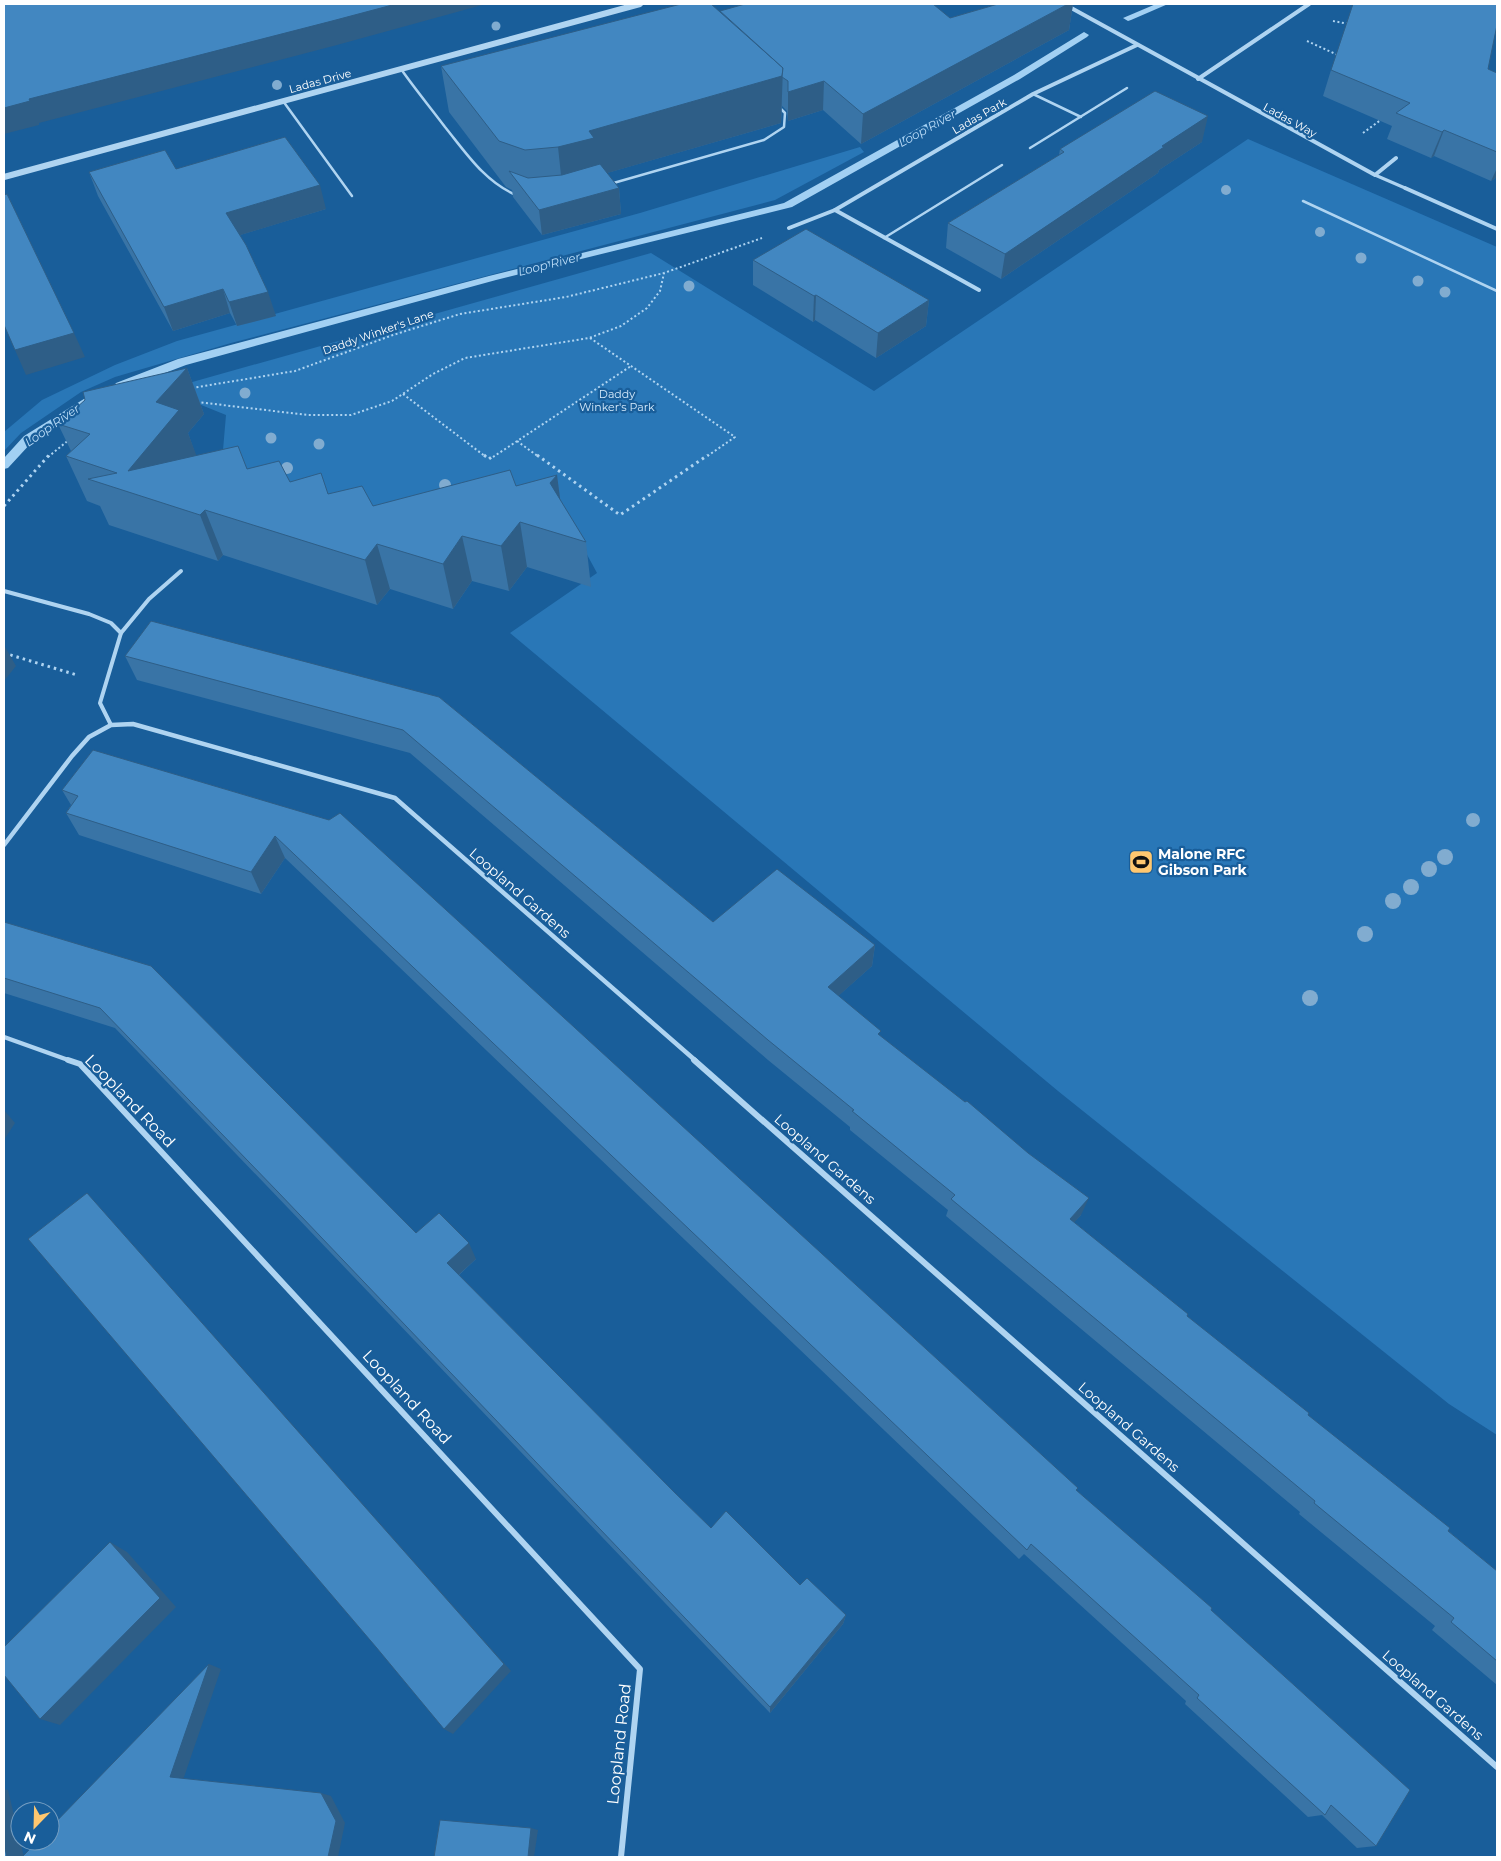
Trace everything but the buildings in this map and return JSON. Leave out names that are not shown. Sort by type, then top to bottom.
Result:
[{"type":"street","name":"Ladas Drive","points":[[4,177],[640,4]]},
{"type":"street","name":"Ladas Way","points":[[1064,4],[1335,155],[1405,188]]},
{"type":"street","points":[[1198,79],[1309,4]]},
{"type":"street","name":"Ladas Park","points":[[789,228],[835,210],[1033,94],[1137,45]]},
{"type":"street","points":[[1375,175],[1396,158]]},
{"type":"street","points":[[1405,188],[1497,229]]},
{"type":"street","points":[[835,210],[979,290]]},
{"type":"street","name":"Loopland Gardens","points":[[4,845],[72,756],[89,737],[111,726],[133,724],[394,798],[910,1249],[1497,1768]]},
{"type":"street","name":"Loopland Road","points":[[4,1038],[80,1064],[640,1669],[621,1857]]},
{"type":"lane","points":[[401,69],[427,106],[476,168],[502,189],[524,197]]},
{"type":"lane","points":[[1030,148],[1127,88]]},
{"type":"lane","points":[[1033,94],[1081,117]]},
{"type":"lane","points":[[602,186],[764,140],[784,127],[785,112],[771,100]]},
{"type":"lane","points":[[283,101],[352,196]]},
{"type":"lane","points":[[884,238],[1002,165]]},
{"type":"lane","points":[[1303,201],[1497,291]]},
{"type":"lane","points":[[111,726],[100,703],[121,633],[149,599],[182,571]]},
{"type":"lane","points":[[4,591],[89,614],[112,623],[121,633]]},
{"type":"path","points":[[1293,14],[1350,24]]},
{"type":"path","points":[[1274,27],[1348,59]]},
{"type":"path","points":[[1335,155],[1388,113]]},
{"type":"path","name":"Daddy Winker's Lane","points":[[184,390],[295,371],[393,335],[460,314],[566,297],[664,273],[789,228]]},
{"type":"path","points":[[193,402],[308,415],[351,415],[392,401],[434,374],[464,358],[589,338],[621,326],[647,308],[660,291],[664,273]]},
{"type":"path","points":[[517,441],[620,514],[735,437],[589,338]]},
{"type":"path","points":[[402,394],[489,459],[631,366]]},
{"type":"path","points":[[4,506],[54,450],[77,434]]},
{"type":"path","points":[[4,653],[105,683]]},
{"type":"green space","name":"Malone RFC Gibson Park","points":[[1248,139],[1497,247],[1497,1435],[1449,1404],[1058,1091],[510,633],[597,573],[571,525],[360,512],[268,486],[223,450],[226,415],[164,390],[651,253],[874,391]]},
{"type":"green space","points":[[860,147],[864,152],[775,200],[231,343],[115,377],[81,392],[21,433],[4,451],[4,432],[42,400],[115,365],[177,341],[640,213]]},
{"type":"waterway","name":"Loop River","points":[[1128,18],[1163,4]]},
{"type":"waterway","name":"Loop River","points":[[120,386],[182,362],[493,278],[788,205],[1017,77],[1084,35]]},
{"type":"waterway","name":"Loop River","points":[[4,465],[28,439],[92,398]]},
{"type":"place","name":"Malone RFC Gibson Park","points":[[1141,862]]},
{"type":"park label","name":"Daddy Winker's Park","points":[[617,400]]}]
